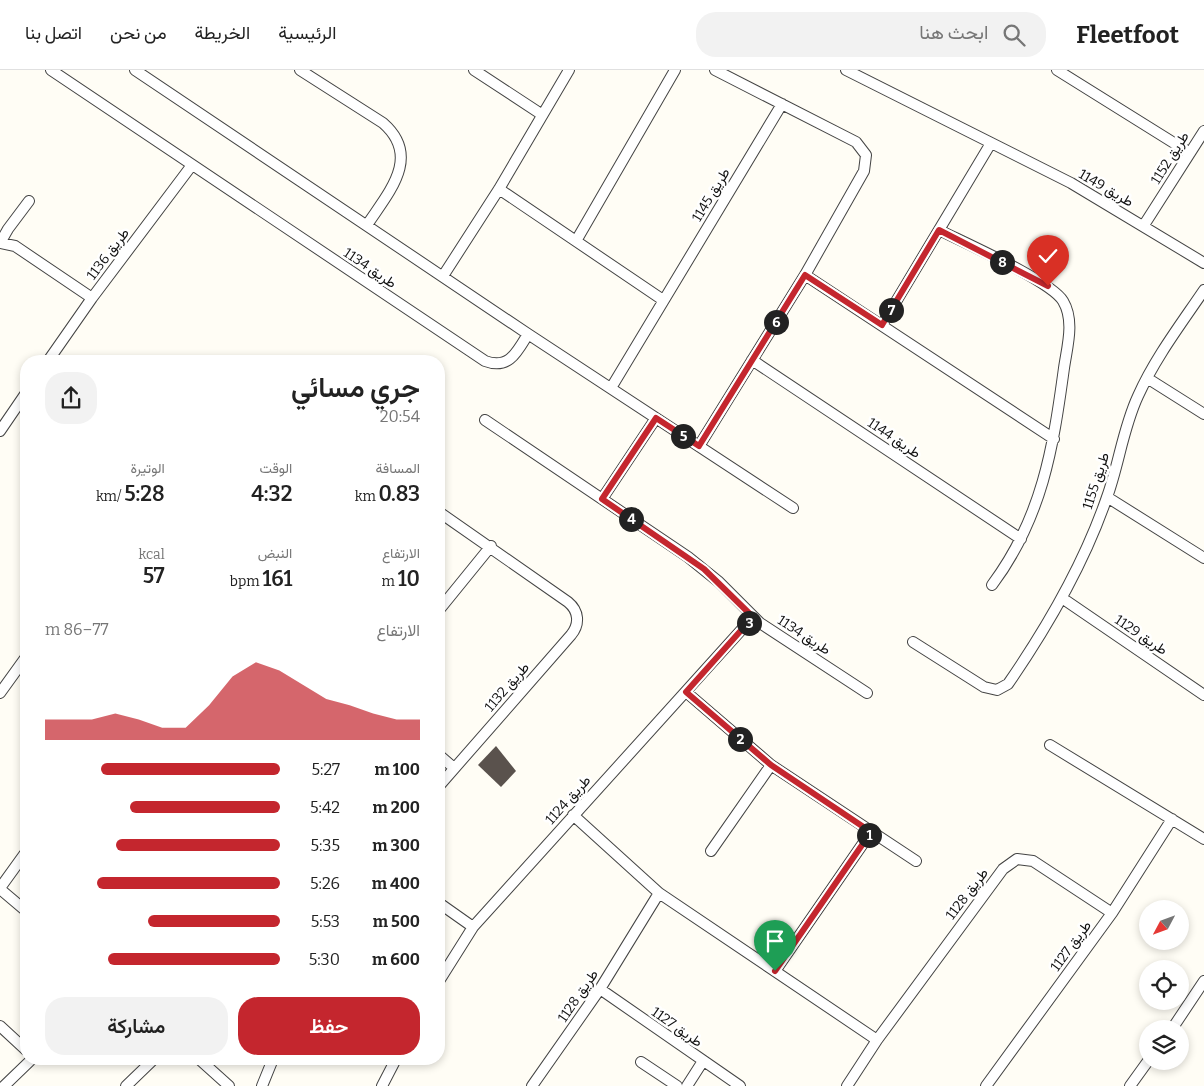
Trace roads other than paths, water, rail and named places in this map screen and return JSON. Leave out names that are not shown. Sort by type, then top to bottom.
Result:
[{"type":"street","points":[[51,70],[192,165]]},
{"type":"street","points":[[134,70],[528,334],[793,508]]},
{"type":"street","points":[[300,70],[383,123],[398,143],[401,160],[398,176],[367,225]]},
{"type":"street","points":[[474,70],[541,114]]},
{"type":"street","points":[[443,276],[499,189],[541,114],[569,70]]},
{"type":"street","points":[[576,241],[675,70]]},
{"type":"street","points":[[699,446],[805,275],[864,171],[866,155],[856,142],[715,70]]},
{"type":"street","name":"طريق 1149","points":[[846,70],[1071,183],[1144,225],[1204,263]]},
{"type":"street","points":[[1056,70],[1190,153]]},
{"type":"street","name":"طريق 1145","points":[[611,388],[782,104]]},
{"type":"street","name":"طريق 1152","points":[[1144,225],[1204,131]]},
{"type":"street","points":[[882,325],[991,143]]},
{"type":"street","name":"طريق 1136","points":[[52,355],[92,298],[192,165]]},
{"type":"street","name":"طريق 1134","points":[[192,165],[485,362],[497,364],[512,359],[528,334]]},
{"type":"street","points":[[499,189],[663,300]]},
{"type":"street","points":[[29,201],[0,243],[15,246],[92,298]]},
{"type":"street","points":[[939,230],[1048,286],[1063,301],[1067,310],[1069,332],[1054,439],[1044,479],[1021,539],[1012,557],[992,584]]},
{"type":"street","points":[[805,275],[1054,439]]},
{"type":"street","name":"طريق 1155","points":[[913,642],[990,690],[1003,688],[1011,680],[1062,598],[1108,497],[1131,412],[1147,378],[1204,290]]},
{"type":"street","name":"طريق 1144","points":[[752,360],[1021,539]]},
{"type":"street","points":[[1147,378],[1204,414]]},
{"type":"street","points":[[0,431],[20,402]]},
{"type":"street","points":[[602,499],[656,418]]},
{"type":"street","name":"طريق 1134","points":[[485,420],[704,569],[753,617],[867,693]]},
{"type":"street","points":[[1108,497],[1204,558]]},
{"type":"street","points":[[445,516],[490,546],[445,602]]},
{"type":"street","name":"طريق 1132","points":[[445,779],[575,630],[576,614],[568,602],[490,546]]},
{"type":"street","name":"طريق 1129","points":[[1062,598],[1204,695]]},
{"type":"street","name":"طريق 1124","points":[[445,971],[472,927],[753,617]]},
{"type":"street","points":[[0,693],[20,665]]},
{"type":"street","points":[[686,692],[771,765],[916,861]]},
{"type":"street","points":[[1050,745],[1204,839]]},
{"type":"street","points":[[445,760],[454,768]]},
{"type":"street","points":[[711,851],[771,765]]},
{"type":"street","points":[[573,815],[659,893],[877,1040]]},
{"type":"street","name":"طريق 1127","points":[[986,1086],[1112,913],[1172,819]]},
{"type":"street","points":[[775,971],[871,832]]},
{"type":"street","name":"طريق 1128","points":[[846,1086],[976,903],[1003,868],[1012,861],[1022,859],[1033,861],[1112,913]]},
{"type":"street","points":[[20,860],[0,888],[20,906]]},
{"type":"street","name":"طريق 1128","points":[[532,1086],[600,990],[659,893]]},
{"type":"street","points":[[445,907],[472,927]]},
{"type":"street","points":[[1178,1020],[1204,981]]},
{"type":"street","name":"طريق 1127","points":[[600,990],[740,1086]]},
{"type":"street","points":[[0,1026],[20,1044]]},
{"type":"street","points":[[687,1086],[703,1061]]},
{"type":"street","points":[[641,1062],[677,1086]]},
{"type":"street","points":[[4,1086],[26,1065]]},
{"type":"street","points":[[126,1086],[148,1065]]},
{"type":"street","points":[[206,1065],[229,1086]]},
{"type":"street","points":[[262,1086],[271,1065]]},
{"type":"street","points":[[382,1086],[393,1065]]},
{"type":"street","points":[[1130,1086],[1142,1070]]}]
